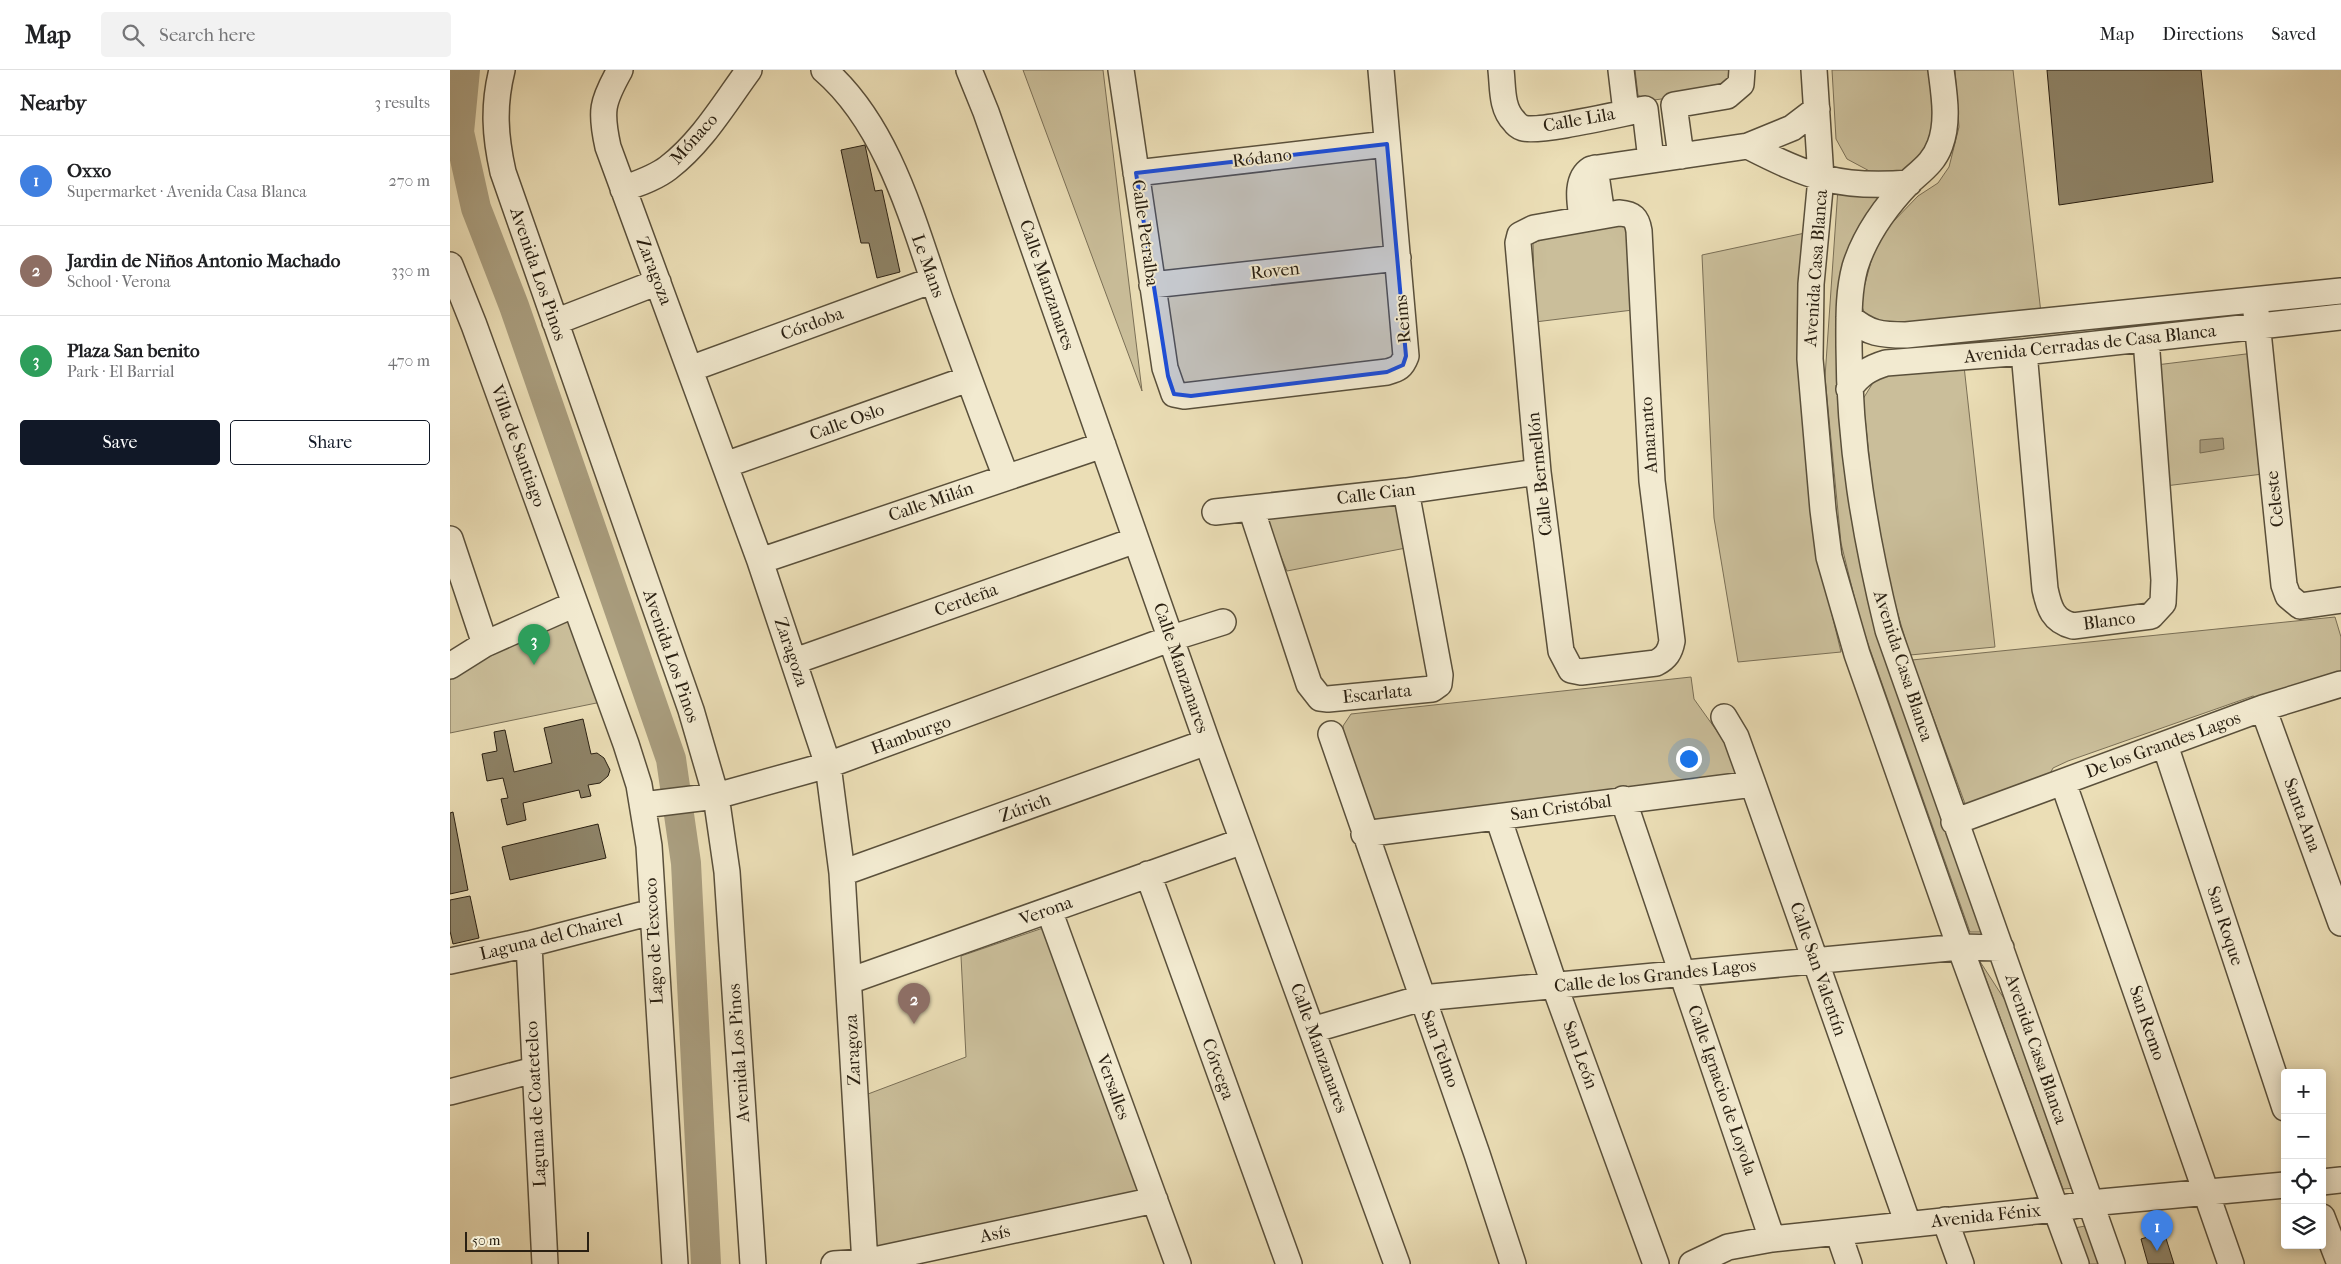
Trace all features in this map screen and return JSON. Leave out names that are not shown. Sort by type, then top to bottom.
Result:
[{"type":"street","name":"Avenida Los Pinos","points":[[502,70],[498,87],[496,142],[514,205],[691,710],[705,797],[727,872],[753,1264]]},
{"type":"street","name":"Zaragoza","points":[[620,70],[606,98],[602,114],[608,147],[760,561],[795,661],[828,766],[842,873],[865,1263]]},
{"type":"street","name":"Mónaco","points":[[623,190],[657,176],[685,154],[700,137],[749,70]]},
{"type":"street","name":"Le Mans","points":[[824,70],[839,83],[871,125],[903,195],[968,379],[1006,476]]},
{"type":"street","name":"Calle Manzanares","points":[[969,70],[986,112],[1243,842],[1397,1264]]},
{"type":"street","name":"Calle Petralba","points":[[1121,70],[1165,368],[1174,394]]},
{"type":"street","name":"Reims","points":[[1174,394],[1191,396],[1396,370],[1403,365],[1406,356],[1381,70]]},
{"type":"street","name":"Calle Lila","points":[[1501,70],[1504,102],[1514,122],[1524,128],[1543,128],[1635,111]]},
{"type":"street","points":[[1621,70],[1651,160]]},
{"type":"street","name":"Avenida Casa Blanca","points":[[1814,70],[1821,178],[1811,284],[1810,350],[1823,510],[1829,557],[1857,654],[1960,946],[2076,1264]]},
{"type":"street","name":"Avenida Casa Blanca","points":[[1941,70],[1945,108],[1941,144],[1934,160],[1909,183],[1867,237],[1853,277],[1849,296],[1849,389],[1852,438],[1870,554],[1888,630],[1954,822],[2001,948],[2112,1264]]},
{"type":"street","points":[[1681,156],[1674,105],[1727,96],[1741,77]]},
{"type":"street","points":[[1592,216],[1595,168],[1748,146],[1792,128],[1817,109]]},
{"type":"street","name":"Ródano","points":[[1136,173],[1387,144]]},
{"type":"street","points":[[1748,146],[1783,164],[1837,183],[1862,185],[1909,183]]},
{"type":"street","name":"Calle Bermellón","points":[[1635,218],[1627,213],[1592,216],[1526,230],[1520,236],[1518,244],[1538,472],[1561,651],[1571,670],[1580,672],[1656,663],[1664,659],[1670,651]]},
{"type":"street","name":"Amaranto","points":[[1635,218],[1639,231],[1652,481],[1671,630],[1670,651]]},
{"type":"street","name":"Roven","points":[[1152,285],[1398,258]]},
{"type":"street","name":"Villa de Santiago","points":[[450,265],[458,313],[584,628]]},
{"type":"street","name":"Córdoba","points":[[690,369],[933,280]]},
{"type":"street","points":[[555,322],[658,282]]},
{"type":"street","name":"Avenida Cerradas de Casa Blanca","points":[[1849,317],[1869,331],[1884,335],[1906,335],[2341,291]]},
{"type":"street","points":[[2254,299],[2259,336]]},
{"type":"street","points":[[2191,306],[2195,333]]},
{"type":"street","name":"Avenida Cerradas de Casa Blanca","points":[[1849,389],[1857,378],[1874,366],[1969,357],[2024,362],[2146,349],[2195,333],[2259,336],[2341,318]]},
{"type":"street","points":[[1966,328],[1969,357]]},
{"type":"street","points":[[1906,335],[1908,363]]},
{"type":"street","name":"Celeste","points":[[2259,336],[2284,585],[2288,596],[2300,606],[2341,600]]},
{"type":"street","name":"Blanco","points":[[2024,362],[2045,589],[2053,616],[2063,624],[2073,626],[2151,616],[2163,604],[2164,580],[2146,349]]},
{"type":"street","name":"Calle Oslo","points":[[725,465],[968,379]]},
{"type":"street","name":"Calle Milán","points":[[760,561],[1102,444]]},
{"type":"street","name":"Calle Cian","points":[[1215,512],[1406,490],[1538,472]]},
{"type":"street","name":"Escarlata","points":[[1251,508],[1309,684],[1320,698],[1328,699],[1432,688],[1439,684],[1440,675],[1406,490]]},
{"type":"street","points":[[450,539],[485,644]]},
{"type":"street","name":"Cerdeña","points":[[795,661],[1136,540]]},
{"type":"street","points":[[450,666],[485,644],[575,604]]},
{"type":"street","name":"Hamburgo","points":[[652,804],[705,797],[828,766],[1172,638],[1223,622]]},
{"type":"street","name":"Lago de Texcoco","points":[[584,628],[640,784],[652,804],[649,846],[652,912],[675,1264]]},
{"type":"street","name":"De los Grandes Lagos","points":[[1954,822],[2263,708],[2341,684]]},
{"type":"street","name":"Santa Ana","points":[[2263,708],[2341,923]]},
{"type":"street","name":"Calle San Valentín","points":[[1724,717],[1736,737],[1908,1224]]},
{"type":"street","name":"San Telmo","points":[[1331,734],[1364,834],[1477,1154],[1513,1264]]},
{"type":"street","name":"Zúrich","points":[[842,873],[1208,742]]},
{"type":"street","name":"San Roque","points":[[2165,745],[2281,1096]]},
{"type":"street","name":"San Remo","points":[[2064,782],[2231,1264]]},
{"type":"street","name":"San Cristóbal","points":[[1364,834],[1623,799],[1753,784]]},
{"type":"street","name":"Calle Ignacio de Loyola","points":[[1623,799],[1772,1239]]},
{"type":"street","name":"San León","points":[[1498,817],[1555,986],[1656,1264]]},
{"type":"street","name":"Verona","points":[[849,981],[1243,842]]},
{"type":"street","name":"Córcega","points":[[1148,874],[1289,1264]]},
{"type":"street","name":"Versalles","points":[[1048,910],[1178,1264]]},
{"type":"street","name":"Laguna del Chairel","points":[[450,961],[529,944],[652,912]]},
{"type":"street","name":"Laguna de Coatetelco","points":[[529,944],[545,1264]]},
{"type":"street","name":"Calle de los Grandes Lagos","points":[[1312,1030],[1422,998],[1960,946],[2001,948]]},
{"type":"street","points":[[450,1092],[534,1070]]},
{"type":"street","points":[[2326,1182],[2341,1180]]},
{"type":"street","name":"Avenida Fénix","points":[[1692,1264],[1731,1256],[1772,1239],[2056,1209],[2090,1203],[2281,1185]]},
{"type":"street","name":"Asís","points":[[834,1264],[865,1263],[1154,1200]]},
{"type":"street","points":[[1945,1220],[1961,1264]]},
{"type":"street","points":[[2326,1227],[2340,1264]]},
{"type":"street","points":[[1838,1232],[1849,1264]]},
{"type":"highlighted area","points":[[1387,144],[1406,356],[1403,365],[1387,372],[1191,396],[1174,394],[1168,376],[1136,173]]},
{"type":"shaded area","points":[[1023,70],[1103,70],[1142,391]]},
{"type":"shaded area","points":[[1635,70],[1736,70],[1726,90],[1647,101],[1638,95]]},
{"type":"shaded area","points":[[1832,70],[1934,70],[1937,129],[1911,170],[1896,174],[1875,174],[1847,159],[1836,139]]},
{"type":"shaded area","points":[[1955,70],[2013,70],[2041,313],[1876,326],[1865,314],[1860,302],[1875,247],[1889,226],[1918,196],[1938,183],[1949,167],[1959,127]]},
{"type":"shaded area","points":[[1838,188],[1886,195],[1855,237],[1862,556],[1983,932],[1970,932],[1861,624],[1841,543],[1825,377]]},
{"type":"shaded area","points":[[1622,217],[1636,227],[1641,309],[1535,322],[1533,243],[1583,225]]},
{"type":"shaded area","points":[[1805,233],[1808,459],[1814,540],[1841,652],[1738,662],[1714,518],[1702,255]]},
{"type":"shaded area","points":[[2254,353],[2263,474],[2165,486],[2156,365]]},
{"type":"shaded area","points":[[1964,366],[1995,647],[1910,655],[1879,550],[1863,399],[1874,381],[1887,376]]},
{"type":"shaded area","points":[[2223,438],[2224,449],[2200,453],[2200,440]]},
{"type":"shaded area","points":[[1402,496],[1411,547],[1287,571],[1262,512]]},
{"type":"shaded area","points":[[580,609],[616,699],[450,733],[450,676]]},
{"type":"shaded area","points":[[2335,617],[2341,637],[2341,678],[2266,702],[2253,696],[2068,761],[2053,768],[2044,785],[1967,809],[1912,660]]},
{"type":"shaded area","points":[[1691,677],[1694,699],[1724,741],[1746,798],[1645,808],[1366,821],[1349,776],[1343,726],[1351,714]]},
{"type":"shaded area","points":[[1043,928],[1141,1187],[1137,1192],[880,1249],[873,1244],[868,1094],[966,1057],[961,956]]},
{"type":"shaded area","points":[[1979,960],[2016,1017],[2076,1188],[2063,1189]]},
{"type":"shaded area","points":[[2091,1225],[2105,1264],[2087,1264],[2074,1228]]},
{"type":"building","points":[[2047,70],[2201,70],[2213,182],[2059,205]]},
{"type":"building","points":[[865,145],[875,191],[882,190],[900,272],[877,278],[869,243],[861,243],[841,150]]},
{"type":"building","points":[[583,719],[591,754],[597,753],[604,758],[610,770],[608,776],[600,783],[588,785],[591,796],[581,798],[579,790],[523,803],[526,820],[507,825],[501,799],[508,798],[503,778],[487,781],[482,754],[497,751],[494,732],[505,730],[514,772],[552,763],[544,728]]},
{"type":"building","points":[[453,812],[468,890],[450,894],[450,813]]},
{"type":"building","points":[[598,824],[606,858],[510,880],[502,847]]},
{"type":"building","points":[[470,896],[479,938],[453,944],[450,931],[450,900]]},
{"type":"building","points":[[2164,1232],[2174,1264],[2148,1264],[2141,1239]]},
{"type":"waterway","points":[[465,70],[459,132],[476,208],[514,306],[671,759],[686,863],[706,1264]]},
{"type":"place","name":"Plaza San benito","points":[[534,665]]},
{"type":"place","name":"Jardin de Niños Antonio Machado","points":[[914,1024]]},
{"type":"place","name":"Oxxo","points":[[2157,1251]]}]
